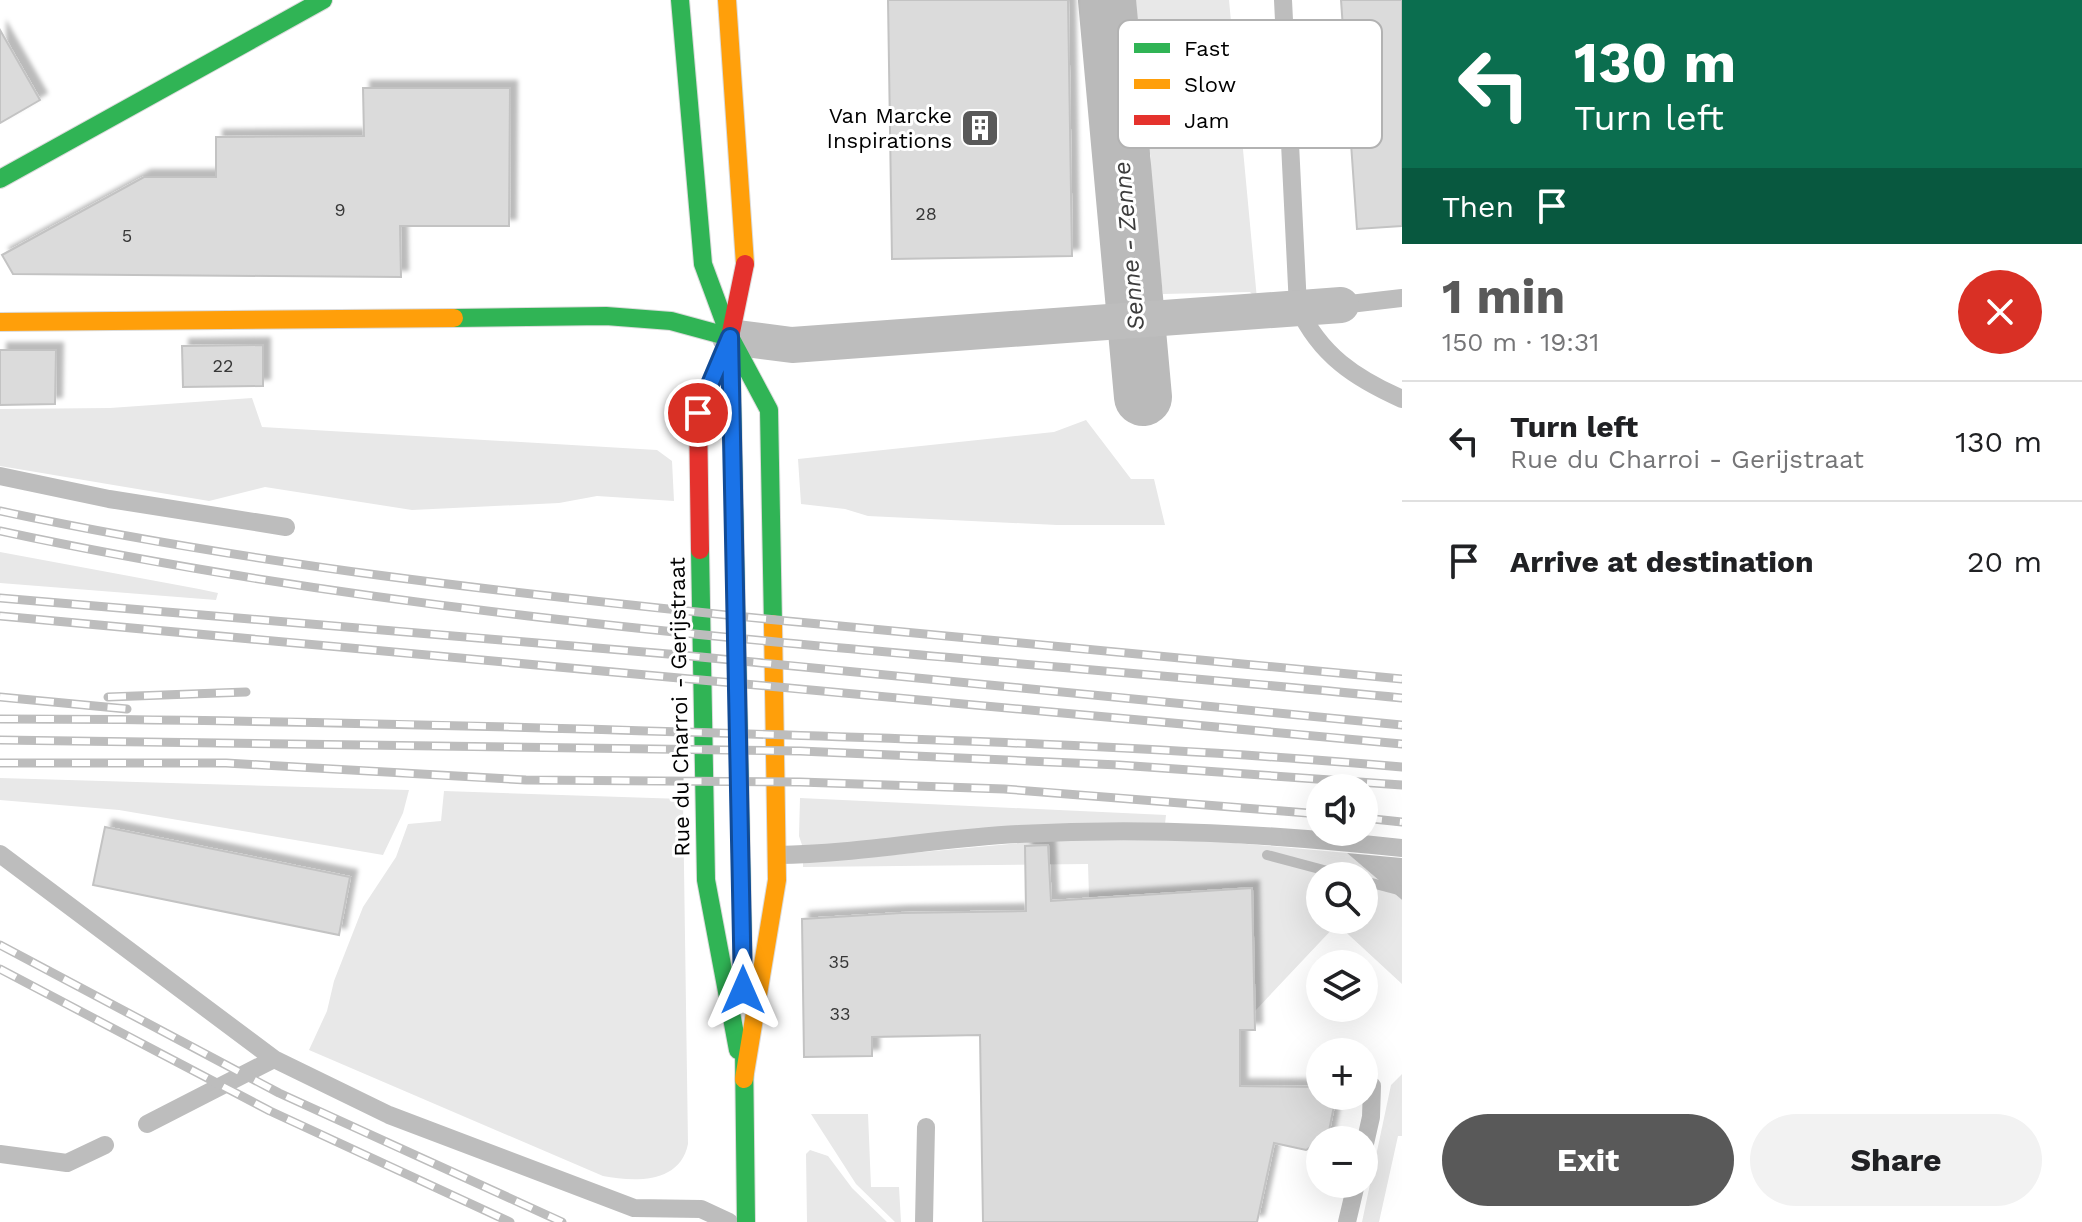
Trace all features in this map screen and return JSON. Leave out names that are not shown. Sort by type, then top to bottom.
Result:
[{"type":"main road","points":[[0,179],[323,0]]},
{"type":"main road","name":"Rue du Charroi - Gerijstraat","points":[[680,0],[703,264],[730,337],[769,410],[777,880],[744,1079]]},
{"type":"main road","name":"Rue du Charroi - Gerijstraat","points":[[727,0],[746,257],[730,337],[698,413],[706,880],[744,1079]]},
{"type":"main road","points":[[0,322],[606,316],[671,321],[730,337]]},
{"type":"main road","name":"Rue du Charroi - Gerijstraat","points":[[730,337],[742,781],[746,1222]]},
{"type":"street","points":[[730,337],[792,345],[1341,305]]},
{"type":"lane","points":[[1283,0],[1284,20]]},
{"type":"lane","points":[[1290,148],[1298,307],[1311,336],[1328,353],[1368,384],[1402,399]]},
{"type":"lane","points":[[1341,305],[1402,298]]},
{"type":"lane","points":[[0,476],[109,499],[286,527]]},
{"type":"lane","points":[[777,855],[852,852],[1015,834],[1175,829],[1402,848]]},
{"type":"lane","points":[[0,854],[274,1059],[389,1115],[634,1208],[701,1209],[729,1222]]},
{"type":"lane","points":[[147,1124],[274,1059]]},
{"type":"lane","points":[[924,1222],[926,1127]]},
{"type":"lane","points":[[0,1154],[67,1163],[105,1145]]},
{"type":"lane","points":[[1347,1222],[1353,1198]]},
{"type":"shaded area","points":[[1136,0],[1229,0],[1231,20],[1137,20]]},
{"type":"shaded area","points":[[1148,148],[1243,148],[1257,299],[1250,292],[1163,294],[1149,191],[1151,156]]},
{"type":"shaded area","points":[[252,398],[262,427],[657,450],[672,461],[674,501],[597,496],[559,503],[412,510],[265,487],[209,501],[0,466],[0,409],[110,408]]},
{"type":"shaded area","points":[[1086,420],[1131,479],[1154,479],[1165,525],[1057,525],[868,516],[845,509],[801,504],[798,459],[1054,432]]},
{"type":"shaded area","points":[[0,552],[218,593],[216,600],[0,583]]},
{"type":"shaded area","points":[[0,778],[409,790],[403,813],[383,855],[119,810],[0,800]]},
{"type":"shaded area","points":[[444,791],[683,799],[688,1144],[676,1167],[666,1173],[641,1179],[603,1176],[309,1050],[327,1011],[334,981],[363,907],[396,857],[408,824],[441,821]]},
{"type":"shaded area","points":[[800,798],[1166,815],[1165,824],[849,847],[802,845],[799,836]]},
{"type":"shaded area","points":[[1085,837],[1224,842],[1347,853],[1358,862],[1306,862],[1306,934],[1328,934],[1312,950],[1306,950],[1306,957],[1255,1011],[1252,888],[1089,897],[1088,864],[803,867],[803,863]]},
{"type":"shaded area","points":[[1347,853],[1402,858],[1402,900],[1378,879],[1378,862],[1358,862]]},
{"type":"shaded area","points":[[1378,879],[1402,900],[1402,984],[1378,962],[1378,950],[1365,950],[1348,934],[1378,934]]},
{"type":"shaded area","points":[[1402,1074],[1402,1136],[1398,1136],[1379,1222],[1362,1222],[1367,1198],[1378,1198],[1378,1146],[1391,1085]]},
{"type":"shaded area","points":[[811,1114],[868,1114],[871,1187],[899,1187],[901,1222],[895,1222],[856,1184]]},
{"type":"shaded area","points":[[810,1150],[828,1156],[852,1188],[887,1222],[807,1222],[806,1154]]},
{"type":"building","name":"Van Marcke Inspirations","points":[[888,0],[1068,0],[1072,256],[892,259]]},
{"type":"building","points":[[1341,0],[1402,0],[1402,226],[1357,229],[1351,148],[1382,148],[1382,20],[1342,20]]},
{"type":"building","points":[[0,30],[40,100],[0,123]]},
{"type":"building","points":[[363,88],[510,88],[509,226],[400,226],[401,277],[13,274],[2,255],[144,177],[216,177],[216,137],[364,136]]},
{"type":"building","points":[[263,345],[263,386],[183,387],[182,346]]},
{"type":"building","points":[[0,350],[56,350],[55,404],[0,405]]},
{"type":"building","points":[[105,827],[350,877],[339,935],[93,885]]},
{"type":"building","points":[[1048,845],[1051,901],[1252,888],[1255,1030],[1240,1030],[1240,1086],[1306,1087],[1306,1110],[1333,1110],[1330,1126],[1306,1126],[1306,1150],[1274,1143],[1257,1222],[983,1222],[980,1035],[872,1037],[872,1056],[804,1057],[802,919],[901,913],[1026,911],[1025,846]]},
{"type":"waterway","name":"Senne - Zenne","points":[[1107,0],[1118,121]]},
{"type":"waterway","name":"Senne - Zenne","points":[[1120,148],[1143,397]]},
{"type":"waterway","points":[[1267,855],[1306,865]]},
{"type":"waterway","points":[[1378,885],[1402,891]]},
{"type":"railway","points":[[0,511],[190,547],[477,588],[766,619],[1402,679]]},
{"type":"railway","points":[[0,531],[173,565],[522,615],[875,651],[1402,698]]},
{"type":"railway","points":[[0,598],[680,655],[1402,725]]},
{"type":"railway","points":[[0,616],[1402,744]]},
{"type":"railway","points":[[108,697],[246,692]]},
{"type":"railway","points":[[0,697],[127,709]]},
{"type":"railway","points":[[0,719],[342,723],[863,737],[1133,749],[1402,767]]},
{"type":"railway","points":[[0,740],[800,751],[1119,765],[1402,785]]},
{"type":"railway","points":[[0,763],[226,763],[526,780],[800,782],[1004,789],[1306,813]]},
{"type":"railway","points":[[1378,819],[1402,822]]},
{"type":"railway","points":[[0,945],[279,1093],[562,1222]]},
{"type":"railway","points":[[0,969],[270,1111],[510,1222]]},
{"type":"traffic: fast","points":[[0,179],[323,0]]},
{"type":"traffic: fast","points":[[680,0],[703,264],[730,337],[769,410],[773,624]]},
{"type":"traffic: fast","points":[[454,318],[606,316],[671,321],[730,337]]},
{"type":"traffic: fast","points":[[731,351],[743,958]]},
{"type":"traffic: fast","points":[[700,550],[706,880],[738,1050]]},
{"type":"traffic: fast","points":[[744,1051],[746,1222]]},
{"type":"traffic: slow","points":[[727,0],[745,264]]},
{"type":"traffic: slow","points":[[0,322],[454,318]]},
{"type":"traffic: slow","points":[[744,1079],[777,880],[773,624]]},
{"type":"traffic: jam","points":[[700,550],[698,413],[730,337],[745,264]]},
{"type":"place","name":"Van Marcke Inspirations","points":[[980,128]]},
{"type":"route","points":[[698,413],[730,337],[742,781],[743,990]]}]
